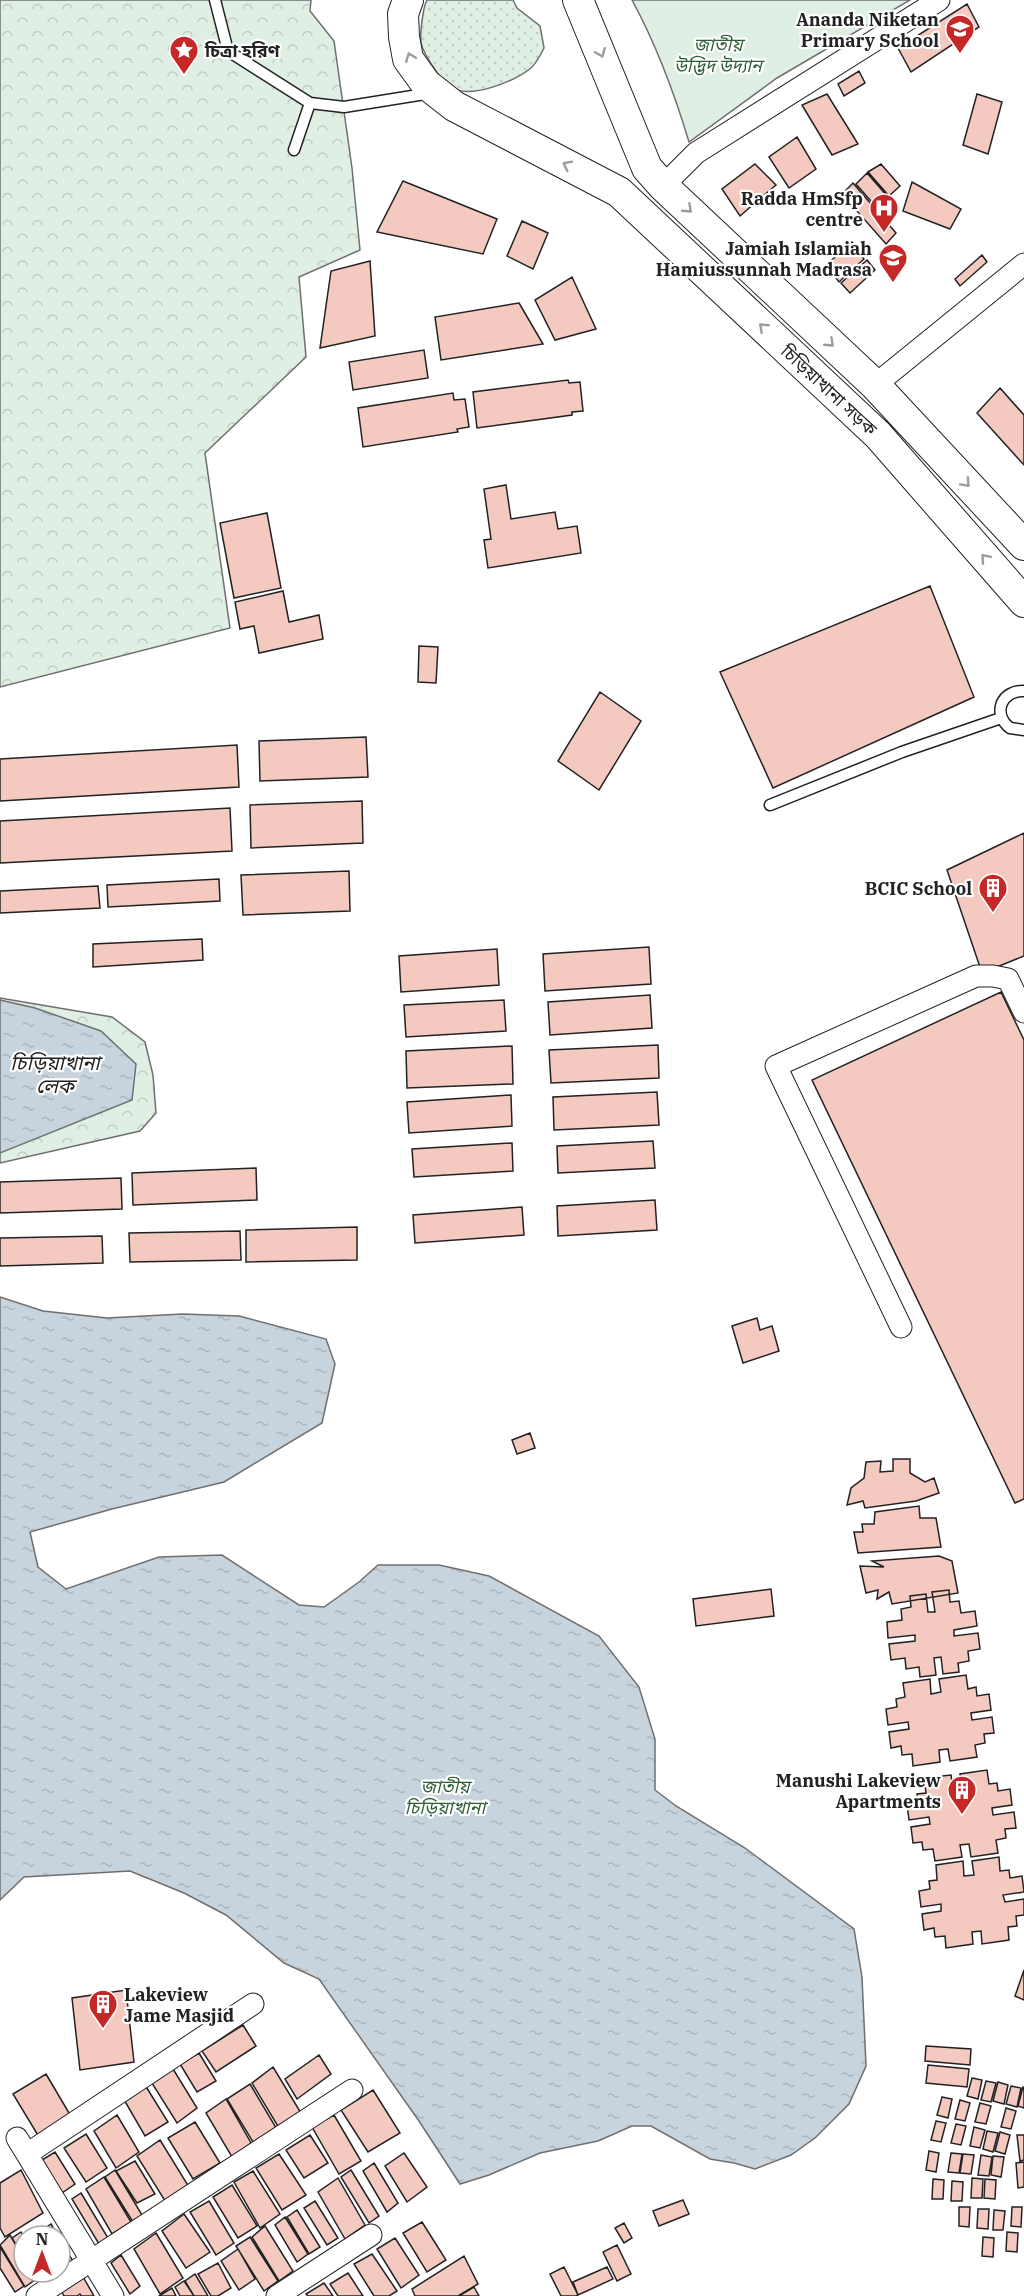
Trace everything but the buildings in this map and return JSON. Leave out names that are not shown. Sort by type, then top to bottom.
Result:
[{"type":"main road","name":"চিড়িয়াখানা সড়ক","points":[[408,0],[403,14],[408,58],[426,84],[454,106],[619,192],[878,435],[1024,602]]},
{"type":"main road","name":"চিড়িয়াখানা সড়ক","points":[[578,0],[655,177],[875,385],[1024,545]]},
{"type":"main road","points":[[619,192],[655,177]]},
{"type":"street","points":[[655,177],[939,0]]},
{"type":"street","points":[[875,385],[1024,264]]},
{"type":"street","points":[[901,1327],[776,1066],[976,976],[1008,979],[1024,1012]]},
{"type":"street","points":[[113,2296],[22,2146],[253,2004]]},
{"type":"street","points":[[37,2296],[352,2090]]},
{"type":"street","points":[[277,2296],[371,2235]]},
{"type":"lane","points":[[215,0],[228,51],[310,103],[344,107],[437,92]]},
{"type":"lane","points":[[294,150],[310,103]]},
{"type":"lane","points":[[1024,691],[1015,691],[1004,698],[1000,711],[1001,718],[1010,728],[1024,730]]},
{"type":"lane","points":[[770,805],[902,752],[1001,718]]},
{"type":"green space","points":[[0,0],[311,0],[310,11],[334,41],[352,168],[360,250],[299,277],[306,357],[205,453],[230,628],[0,687]]},
{"type":"green space","points":[[427,0],[513,0],[517,8],[540,26],[544,48],[532,67],[504,83],[469,91],[450,87],[428,59],[422,46],[421,26]]},
{"type":"green space","name":"জাতীয় উদ্ভিদ উদ্যান","points":[[632,0],[910,0],[777,78],[689,142],[664,70]]},
{"type":"green space","name":"চিড়িয়াখানা লেক","points":[[0,998],[112,1017],[145,1042],[153,1075],[156,1113],[140,1131],[0,1163]]},
{"type":"water","name":"চিড়িয়াখানা লেক","points":[[0,1000],[35,1008],[101,1031],[136,1064],[132,1100],[0,1153]]},
{"type":"water","name":"জাতীয় চিড়িয়াখানা","points":[[0,1297],[43,1311],[107,1318],[182,1314],[239,1316],[326,1339],[335,1364],[322,1423],[224,1482],[112,1509],[30,1532],[38,1567],[66,1589],[159,1557],[222,1555],[299,1605],[324,1607],[378,1565],[439,1565],[489,1576],[599,1636],[639,1687],[655,1739],[655,1790],[676,1806],[745,1848],[854,1929],[862,1977],[866,2066],[849,2104],[815,2138],[791,2155],[755,2169],[710,2159],[651,2126],[632,2126],[598,2141],[540,2153],[489,2175],[460,2184],[419,2121],[319,1979],[284,1963],[226,1915],[184,1893],[130,1871],[24,1877],[0,1900]]},
{"type":"place","name":"Ananda Niketan Primary School","points":[[960,54]]},
{"type":"place","name":"চিত্রা হরিণ","points":[[184,76]]},
{"type":"place","name":"Radda HmSfp centre","points":[[884,234]]},
{"type":"place","name":"Jamiah Islamiah Hamiussunnah Madrasa","points":[[893,284]]},
{"type":"place","name":"BCIC School","points":[[993,914]]},
{"type":"place","name":"Manushi Lakeview Apartments","points":[[962,1816]]},
{"type":"place","name":"Lakeview Jame Masjid","points":[[103,2030]]}]
